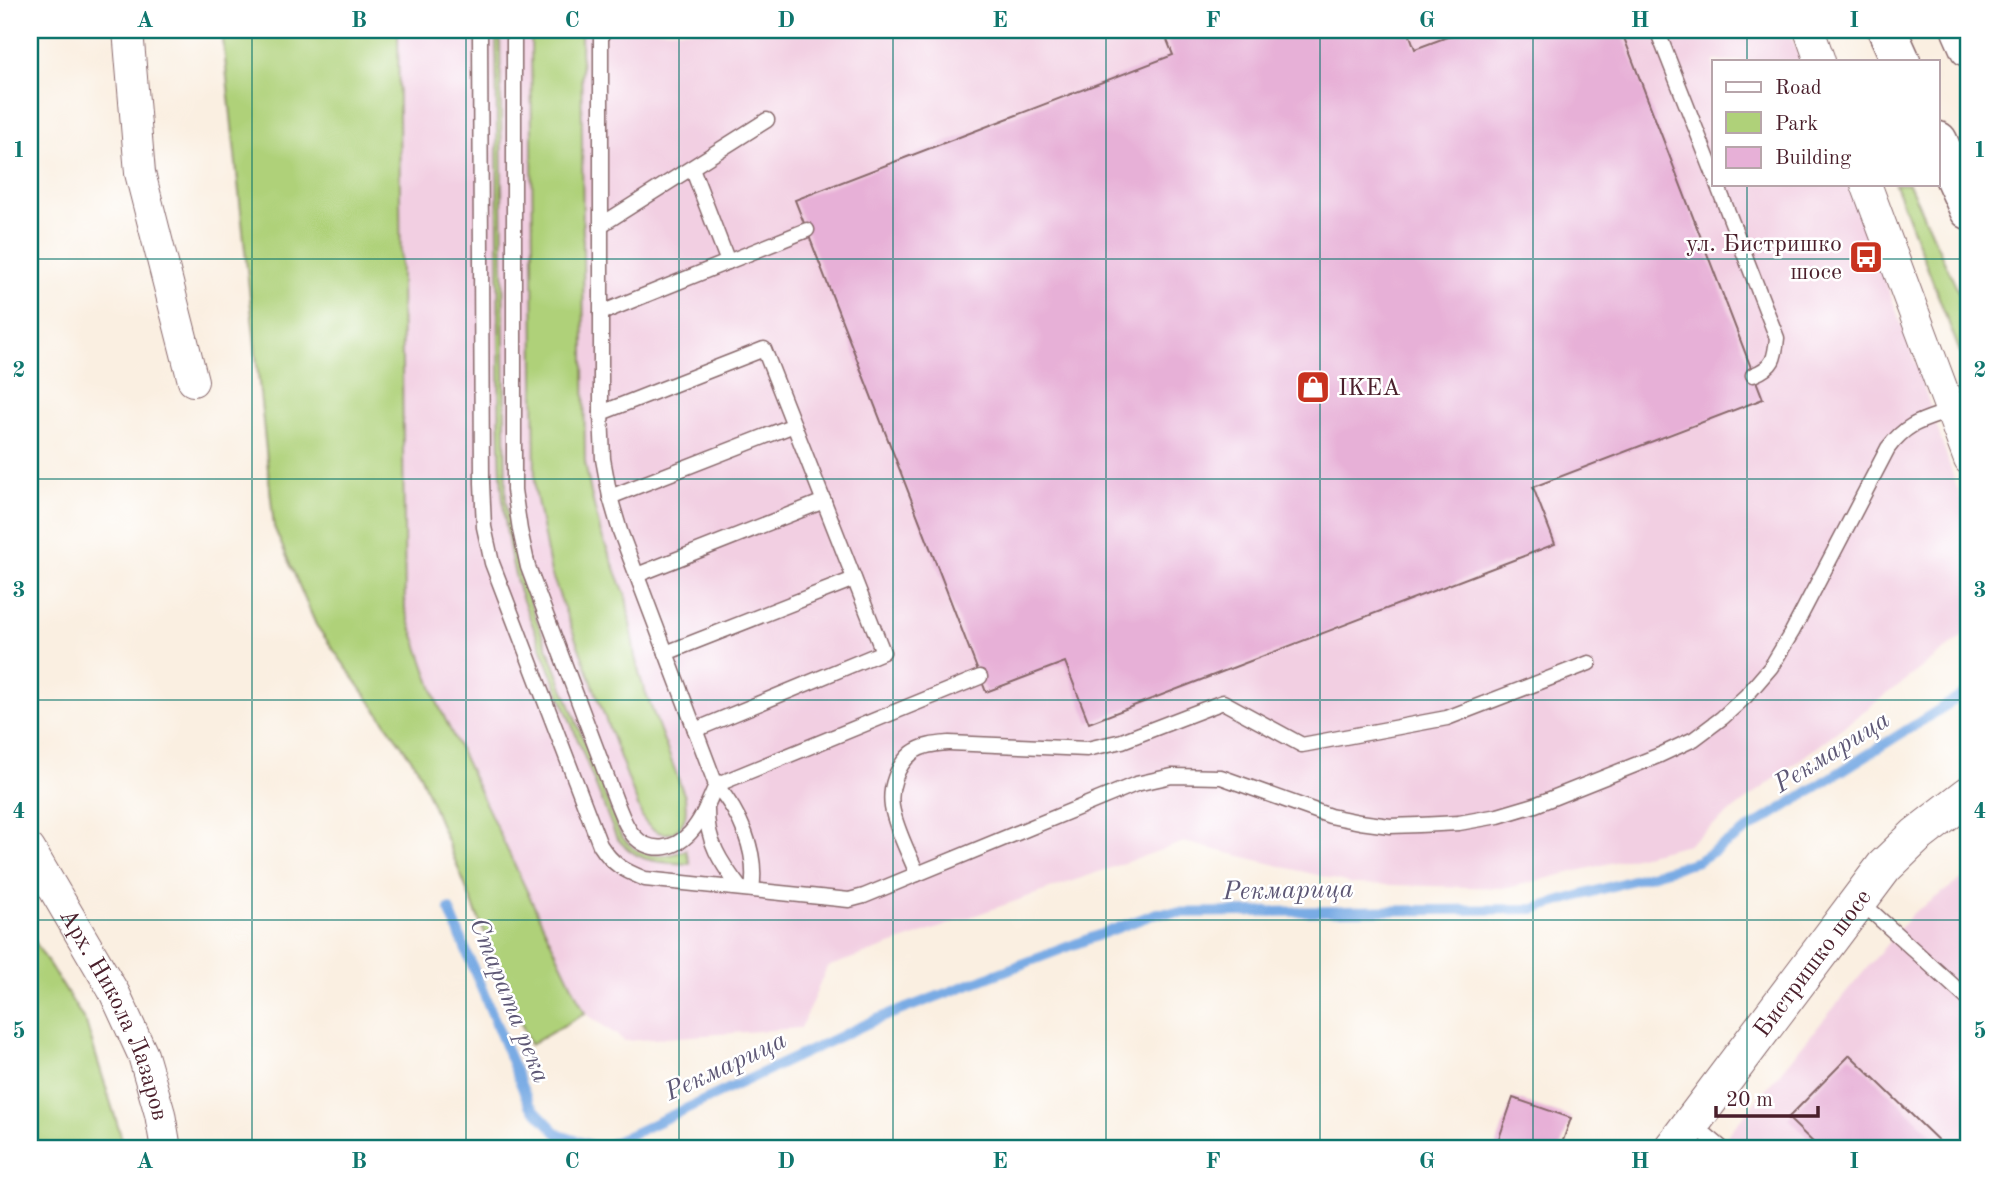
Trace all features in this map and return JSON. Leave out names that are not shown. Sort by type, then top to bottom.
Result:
[{"type":"highway","points":[[1887,30],[1901,60]]},
{"type":"highway","points":[[1961,30],[1969,48]]},
{"type":"highway","points":[[1940,145],[1969,210]]},
{"type":"street","points":[[128,30],[140,173],[193,381]]},
{"type":"street","points":[[1809,30],[1820,60]]},
{"type":"street","points":[[1867,186],[1969,460]]},
{"type":"street","name":"Бистришко шосе","points":[[1682,1136],[1884,867],[1916,836],[1969,794]]},
{"type":"street","name":"Арх. Никола Лазаров","points":[[30,849],[121,1006],[143,1055],[160,1114],[166,1149]]},
{"type":"lane","points":[[480,30],[484,527],[492,563],[592,827],[609,859],[624,870],[645,879],[849,900],[1136,785],[1171,776],[1221,777],[1330,816],[1390,826],[1472,821],[1535,806],[1660,755],[1694,739],[1722,718],[1771,667],[1888,449],[1899,434],[1915,423],[1950,411]]},
{"type":"lane","points":[[514,30],[514,490],[528,567],[616,801],[632,834],[640,842],[655,849],[674,846],[690,833],[707,807],[716,785],[980,677]]},
{"type":"lane","points":[[601,30],[603,459],[610,497],[636,575],[716,785],[734,810],[749,844],[754,861],[746,889]]},
{"type":"lane","points":[[1657,30],[1712,170]]},
{"type":"lane","points":[[601,225],[767,120]]},
{"type":"lane","points":[[692,168],[727,262]]},
{"type":"lane","points":[[1718,186],[1777,338],[1775,356],[1767,370],[1754,375]]},
{"type":"lane","points":[[601,313],[807,230]]},
{"type":"lane","points":[[601,413],[764,349],[883,652],[695,730]]},
{"type":"lane","points":[[610,497],[794,425]]},
{"type":"lane","points":[[636,575],[824,501]]},
{"type":"lane","points":[[666,653],[854,579]]},
{"type":"lane","points":[[917,874],[892,806],[893,785],[900,768],[913,752],[929,745],[949,743],[1087,749],[1122,741],[1223,702],[1302,745],[1447,718],[1589,663]]},
{"type":"lane","points":[[707,807],[706,825],[712,842],[723,865],[746,889]]},
{"type":"lane","points":[[1859,900],[1969,1000]]},
{"type":"lane","points":[[1682,1136],[1723,1149]]},
{"type":"shaded area","points":[[398,30],[1789,30],[1801,60],[1712,60],[1712,186],[1849,186],[1912,351],[1969,524],[1969,632],[1688,844],[1508,888],[1353,884],[1184,842],[827,967],[801,1028],[625,1041],[585,1013],[438,704],[405,609]]},
{"type":"shaded area","points":[[1969,874],[1969,1149],[1716,1149],[1912,914]]},
{"type":"green space","points":[[222,30],[398,30],[405,609],[438,704],[585,1013],[530,1045],[417,767],[316,625],[274,527]]},
{"type":"green space","points":[[496,30],[500,30],[506,500],[520,577],[620,834],[633,848],[649,854],[667,855],[686,850],[690,864],[658,862],[640,857],[616,837],[520,593],[512,563],[503,503],[500,442]]},
{"type":"green space","points":[[531,30],[581,30],[585,462],[601,534],[626,596],[641,680],[685,797],[684,820],[680,827],[670,833],[652,829],[643,819],[551,573],[535,490]]},
{"type":"green space","points":[[1896,186],[1910,186],[1969,315],[1969,371]]},
{"type":"green space","points":[[30,934],[86,1023],[125,1149],[30,1149]]},
{"type":"building","name":"IKEA","points":[[1163,30],[1408,30],[1415,49],[1466,30],[1621,30],[1763,399],[1533,487],[1555,544],[1089,723],[1065,662],[986,692],[795,200],[1173,55]]},
{"type":"building","points":[[1850,1055],[1947,1149],[1820,1149],[1788,1118]]},
{"type":"building","points":[[1513,1098],[1571,1118],[1560,1149],[1496,1147]]},
{"type":"waterway","name":"Рекмарица","points":[[600,1149],[875,1020],[1157,913],[1534,909],[1698,861],[1969,691]]},
{"type":"waterway","name":"Старата река","points":[[449,909],[529,1104],[559,1135],[602,1149]]},
{"type":"place","name":"ул. Бистришко шосе","points":[[1866,257]]},
{"type":"place","name":"IKEA","points":[[1313,387]]}]
